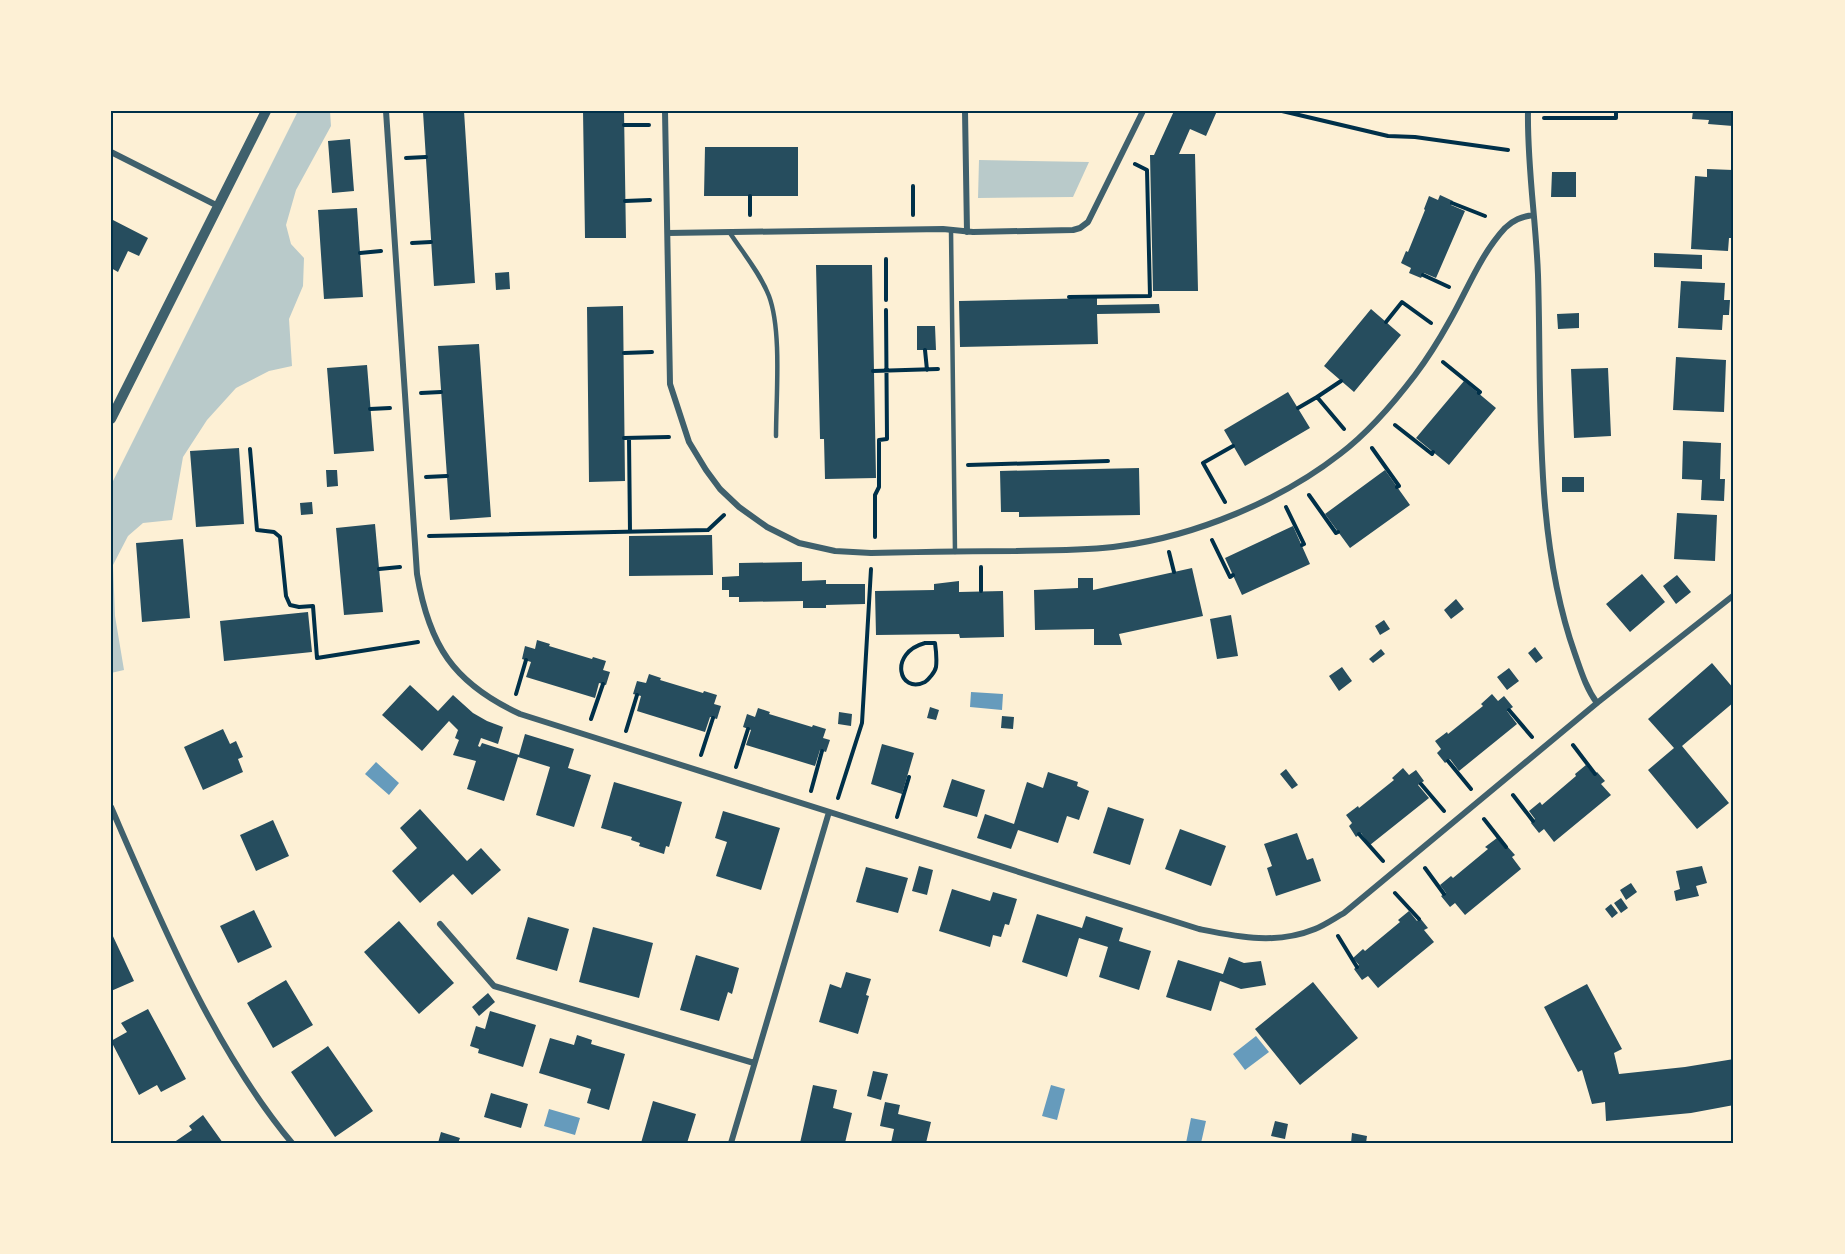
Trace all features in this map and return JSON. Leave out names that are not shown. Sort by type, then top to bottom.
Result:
[{"type":"street","points":[[111,419],[266,111]]},
{"type":"street","points":[[386,111],[417,573],[422,600],[429,626],[441,650],[455,670],[497,703],[520,714],[1199,929],[1264,939],[1290,938],[1317,928],[1344,912],[1597,704],[1734,595]]},
{"type":"street","points":[[665,111],[670,384],[689,442],[720,489],[739,507],[767,527],[799,543],[835,551],[1085,550],[1122,546],[1189,530],[1250,507],[1280,492],[1340,454],[1379,419],[1415,375],[1449,323],[1493,243],[1506,227],[1520,217],[1533,215]]},
{"type":"street","points":[[965,111],[967,232]]},
{"type":"street","points":[[668,233],[1053,231],[1080,228],[1088,222],[1143,111]]},
{"type":"street","points":[[1528,111],[1528,152],[1538,272],[1542,437],[1553,571],[1566,630],[1588,691],[1597,704]]},
{"type":"street","points":[[111,152],[218,206]]},
{"type":"street","points":[[111,807],[157,910],[221,1039],[275,1122],[292,1143]]},
{"type":"street","points":[[731,1143],[829,812]]},
{"type":"street","points":[[440,924],[494,986],[754,1063]]},
{"type":"lane","points":[[951,230],[956,552]]},
{"type":"lane","points":[[729,233],[760,278],[769,295],[775,315],[776,436]]},
{"type":"path","points":[[1282,111],[1388,136],[1415,137],[1508,150]]},
{"type":"path","points":[[1543,118],[1616,118],[1616,111]]},
{"type":"path","points":[[624,125],[649,124]]},
{"type":"path","points":[[406,158],[426,157]]},
{"type":"path","points":[[1069,297],[1150,296],[1147,170],[1134,164]]},
{"type":"path","points":[[913,186],[913,216]]},
{"type":"path","points":[[750,196],[750,219]]},
{"type":"path","points":[[625,201],[650,200]]},
{"type":"path","points":[[1452,203],[1485,216]]},
{"type":"path","points":[[412,243],[431,242]]},
{"type":"path","points":[[360,253],[381,251]]},
{"type":"path","points":[[886,259],[886,300]]},
{"type":"path","points":[[1423,275],[1449,287]]},
{"type":"path","points":[[1386,321],[1402,302],[1431,323]]},
{"type":"path","points":[[875,535],[875,495],[879,487],[877,440],[887,440],[886,310]]},
{"type":"path","points":[[925,350],[927,370]]},
{"type":"path","points":[[624,353],[652,352]]},
{"type":"path","points":[[1443,361],[1479,393]]},
{"type":"path","points":[[873,371],[953,369]]},
{"type":"path","points":[[1298,408],[1341,381]]},
{"type":"path","points":[[427,393],[441,392]]},
{"type":"path","points":[[1317,397],[1347,432]]},
{"type":"path","points":[[370,409],[391,408]]},
{"type":"path","points":[[1394,425],[1431,454],[1433,452]]},
{"type":"path","points":[[630,532],[626,438],[666,437]]},
{"type":"path","points":[[1226,503],[1203,463],[1233,446]]},
{"type":"path","points":[[1372,448],[1399,486],[1397,487]]},
{"type":"path","points":[[250,449],[257,530],[274,531],[280,537],[286,596],[290,605],[313,606],[317,658],[418,642]]},
{"type":"path","points":[[954,466],[1108,461]]},
{"type":"path","points":[[433,477],[447,476]]},
{"type":"path","points":[[1309,494],[1336,533],[1338,531]]},
{"type":"path","points":[[1286,506],[1304,544],[1302,545]]},
{"type":"path","points":[[429,536],[708,530],[724,514]]},
{"type":"path","points":[[1213,541],[1230,577],[1233,575]]},
{"type":"path","points":[[1169,552],[1174,572]]},
{"type":"path","points":[[379,568],[401,567]]},
{"type":"path","points":[[981,567],[981,591]]},
{"type":"path","points":[[838,799],[862,723],[871,568]]},
{"type":"path","points":[[925,643],[936,643],[936,669],[928,680],[914,685],[903,678],[901,665],[903,657],[909,650],[925,643]]},
{"type":"path","points":[[517,688],[526,660]]},
{"type":"path","points":[[593,714],[603,684]]},
{"type":"path","points":[[626,732],[637,695]]},
{"type":"path","points":[[1509,710],[1530,736]]},
{"type":"path","points":[[701,755],[713,718]]},
{"type":"path","points":[[736,767],[748,729]]},
{"type":"path","points":[[1573,745],[1595,774]]},
{"type":"path","points":[[811,791],[822,751]]},
{"type":"path","points":[[1448,760],[1469,786]]},
{"type":"path","points":[[896,818],[909,777]]},
{"type":"path","points":[[1421,784],[1442,809]]},
{"type":"path","points":[[1515,797],[1533,821]]},
{"type":"path","points":[[1486,821],[1506,847]]},
{"type":"path","points":[[1359,834],[1381,860]]},
{"type":"path","points":[[1427,870],[1444,894]]},
{"type":"path","points":[[1397,894],[1419,920]]},
{"type":"path","points":[[1339,938],[1357,967]]},
{"type":"shaded area","points":[[298,111],[330,111],[331,126],[296,190],[286,225],[291,244],[304,258],[303,286],[289,319],[292,366],[269,371],[236,388],[207,420],[183,457],[172,520],[143,523],[128,536],[113,565],[115,616],[124,670],[111,673],[111,485]]},
{"type":"shaded area","points":[[979,160],[1089,162],[1073,197],[978,198]]},
{"type":"water","points":[[971,692],[1003,694],[1002,710],[970,707]]},
{"type":"water","points":[[376,762],[399,783],[389,795],[365,774]]},
{"type":"water","points":[[1256,1036],[1269,1052],[1245,1070],[1233,1054]]},
{"type":"water","points":[[1051,1085],[1065,1089],[1057,1120],[1042,1116]]},
{"type":"water","points":[[549,1109],[580,1118],[575,1135],[544,1126]]},
{"type":"water","points":[[1191,1118],[1206,1121],[1201,1143],[1186,1143]]},
{"type":"building","points":[[464,111],[475,283],[434,286],[423,112]]},
{"type":"building","points":[[583,111],[624,111],[626,238],[585,238]]},
{"type":"building","points":[[1174,111],[1217,111],[1206,136],[1190,129],[1179,154],[1195,154],[1198,291],[1153,291],[1150,155],[1154,155]]},
{"type":"building","points":[[1693,111],[1734,111],[1733,126],[1708,124],[1709,120],[1692,119]]},
{"type":"building","points":[[350,139],[354,191],[332,193],[328,141]]},
{"type":"building","points":[[705,147],[798,147],[798,196],[704,196]]},
{"type":"building","points":[[1707,169],[1733,170],[1731,238],[1729,238],[1728,251],[1691,249],[1695,176],[1707,177]]},
{"type":"building","points":[[1552,172],[1576,172],[1576,197],[1551,197]]},
{"type":"building","points":[[1440,195],[1453,201],[1451,205],[1465,211],[1436,278],[1424,273],[1421,278],[1409,273],[1411,268],[1401,263],[1406,251],[1408,252],[1429,196],[1438,200]]},
{"type":"building","points":[[357,208],[363,297],[324,299],[318,210]]},
{"type":"building","points":[[111,219],[148,238],[139,256],[128,251],[118,272],[111,268]]},
{"type":"building","points":[[1654,253],[1702,255],[1702,269],[1654,267]]},
{"type":"building","points":[[816,265],[872,265],[876,478],[825,479],[824,439],[820,439]]},
{"type":"building","points":[[509,272],[510,289],[496,290],[495,273]]},
{"type":"building","points":[[1681,281],[1725,283],[1724,300],[1730,300],[1729,315],[1723,315],[1722,330],[1678,328]]},
{"type":"building","points":[[1097,298],[1097,305],[1159,304],[1160,313],[1097,314],[1098,344],[960,347],[959,301]]},
{"type":"building","points":[[623,306],[625,481],[589,482],[587,307]]},
{"type":"building","points":[[1371,309],[1401,335],[1354,392],[1324,366]]},
{"type":"building","points":[[1579,313],[1579,328],[1558,329],[1557,314]]},
{"type":"building","points":[[917,326],[935,326],[936,350],[917,350]]},
{"type":"building","points":[[479,344],[491,517],[450,520],[438,346]]},
{"type":"building","points":[[1676,357],[1726,360],[1724,412],[1673,410]]},
{"type":"building","points":[[367,365],[374,451],[334,454],[327,368]]},
{"type":"building","points":[[1608,368],[1611,436],[1574,438],[1571,369]]},
{"type":"building","points":[[1464,381],[1496,408],[1449,465],[1416,438]]},
{"type":"building","points":[[1288,392],[1310,428],[1245,466],[1224,430]]},
{"type":"building","points":[[1683,441],[1721,443],[1720,479],[1725,479],[1724,501],[1701,500],[1702,480],[1682,479]]},
{"type":"building","points":[[239,448],[244,524],[196,527],[190,451]]},
{"type":"building","points":[[1139,468],[1140,515],[1019,517],[1019,512],[1001,512],[1000,471]]},
{"type":"building","points":[[326,470],[337,470],[338,486],[327,487]]},
{"type":"building","points":[[1385,470],[1410,505],[1350,548],[1325,514]]},
{"type":"building","points":[[1562,477],[1584,477],[1584,492],[1562,492]]},
{"type":"building","points":[[312,502],[313,514],[301,515],[300,503]]},
{"type":"building","points":[[1677,513],[1717,515],[1715,561],[1674,559]]},
{"type":"building","points":[[375,524],[383,612],[344,615],[336,528]]},
{"type":"building","points":[[1293,526],[1310,564],[1242,595],[1225,558]]},
{"type":"building","points":[[712,535],[713,575],[629,576],[629,536]]},
{"type":"building","points":[[183,539],[190,618],[142,622],[136,543]]},
{"type":"building","points":[[802,562],[802,581],[826,580],[826,584],[865,584],[865,604],[803,608],[803,601],[739,602],[739,597],[729,597],[729,590],[722,590],[722,577],[739,576],[739,563]]},
{"type":"building","points":[[1192,568],[1203,616],[1119,634],[1122,645],[1094,645],[1094,629],[1035,630],[1034,590],[1078,588],[1078,578],[1093,578],[1093,590]]},
{"type":"building","points":[[1642,574],[1665,602],[1630,632],[1606,604]]},
{"type":"building","points":[[1677,575],[1691,592],[1676,604],[1663,586]]},
{"type":"building","points":[[959,581],[959,592],[1003,591],[1004,637],[960,638],[959,634],[876,635],[875,591],[934,590],[934,584]]},
{"type":"building","points":[[1456,599],[1464,609],[1451,619],[1444,610]]},
{"type":"building","points":[[308,612],[312,652],[224,661],[220,621]]},
{"type":"building","points":[[1231,615],[1238,656],[1217,659],[1210,619]]},
{"type":"building","points":[[1384,620],[1390,629],[1380,635],[1375,626]]},
{"type":"building","points":[[537,640],[550,644],[549,646],[606,661],[603,670],[610,672],[606,685],[599,683],[595,698],[526,677],[531,662],[522,659],[525,646],[535,649]]},
{"type":"building","points":[[1535,647],[1543,658],[1536,663],[1528,653]]},
{"type":"building","points":[[1381,649],[1385,654],[1373,663],[1369,659]]},
{"type":"building","points":[[1712,663],[1734,689],[1734,702],[1682,746],[1729,803],[1697,829],[1648,770],[1674,748],[1648,719]]},
{"type":"building","points":[[1342,667],[1352,681],[1339,691],[1329,676]]},
{"type":"building","points":[[1509,668],[1519,681],[1507,690],[1497,677]]},
{"type":"building","points":[[649,674],[661,678],[660,680],[717,695],[714,704],[721,706],[717,719],[710,717],[705,732],[637,711],[641,696],[633,694],[637,681],[646,683]]},
{"type":"building","points":[[410,685],[438,711],[453,695],[473,713],[503,727],[498,744],[481,738],[478,746],[480,747],[482,743],[519,755],[525,734],[574,749],[568,768],[591,775],[574,827],[536,815],[550,767],[518,757],[504,801],[467,789],[476,761],[453,755],[459,740],[455,738],[458,730],[449,721],[422,751],[382,715]]},
{"type":"building","points":[[1492,694],[1498,701],[1504,696],[1513,707],[1507,711],[1517,724],[1459,771],[1450,759],[1445,763],[1437,753],[1441,749],[1435,741],[1447,732],[1448,734],[1483,706],[1481,704]]},
{"type":"building","points":[[930,707],[939,710],[936,720],[927,718]]},
{"type":"building","points":[[758,708],[770,712],[769,714],[826,729],[823,738],[830,740],[826,752],[820,750],[815,766],[746,745],[751,730],[743,727],[747,714],[755,717]]},
{"type":"building","points":[[839,712],[852,714],[851,726],[838,724]]},
{"type":"building","points":[[1002,716],[1014,717],[1013,729],[1001,728]]},
{"type":"building","points":[[223,729],[230,744],[236,741],[243,757],[238,759],[243,772],[203,790],[184,747]]},
{"type":"building","points":[[882,744],[914,753],[902,794],[871,784]]},
{"type":"building","points":[[1586,765],[1594,775],[1597,772],[1605,781],[1601,784],[1611,795],[1554,842],[1544,829],[1539,833],[1531,823],[1535,819],[1529,811],[1540,802],[1542,805]]},
{"type":"building","points":[[1403,768],[1409,775],[1416,770],[1424,781],[1418,785],[1429,798],[1370,845],[1361,833],[1356,837],[1349,826],[1352,823],[1346,815],[1358,806],[1359,808],[1394,780],[1392,778]]},
{"type":"building","points":[[1286,769],[1298,785],[1292,789],[1280,774]]},
{"type":"building","points":[[1048,772],[1078,782],[1077,786],[1089,791],[1079,820],[1067,816],[1058,843],[1018,830],[1011,849],[977,838],[985,814],[1014,824],[1027,782],[1043,788]]},
{"type":"building","points":[[952,779],[985,790],[977,817],[943,807]]},
{"type":"building","points":[[614,782],[682,802],[669,847],[666,846],[664,854],[639,846],[640,843],[631,840],[632,837],[601,828]]},
{"type":"building","points":[[1108,807],[1144,819],[1130,865],[1093,853]]},
{"type":"building","points":[[420,809],[467,861],[481,848],[501,870],[472,895],[453,874],[420,903],[392,871],[417,848],[400,828]]},
{"type":"building","points":[[723,811],[780,828],[761,890],[716,876],[727,842],[715,838]]},
{"type":"building","points":[[273,820],[289,856],[256,871],[240,835]]},
{"type":"building","points":[[1180,829],[1226,846],[1211,886],[1165,869]]},
{"type":"building","points":[[1297,833],[1307,860],[1313,858],[1321,881],[1276,896],[1267,868],[1272,866],[1264,844]]},
{"type":"building","points":[[1497,838],[1515,855],[1512,857],[1521,869],[1465,915],[1455,903],[1450,907],[1441,896],[1446,893],[1440,885],[1451,876],[1453,878],[1488,849],[1485,847]]},
{"type":"building","points":[[919,866],[933,870],[927,895],[912,891]]},
{"type":"building","points":[[1702,866],[1707,883],[1696,886],[1699,896],[1676,901],[1674,891],[1680,889],[1676,871]]},
{"type":"building","points":[[866,867],[908,878],[898,913],[856,902]]},
{"type":"building","points":[[1631,883],[1637,892],[1626,900],[1620,890]]},
{"type":"building","points":[[952,889],[990,901],[993,892],[1017,899],[1009,925],[1005,924],[1001,937],[993,935],[990,947],[939,931]]},
{"type":"building","points":[[1621,898],[1628,908],[1621,913],[1614,903]]},
{"type":"building","points":[[1611,904],[1618,913],[1612,918],[1605,909]]},
{"type":"building","points":[[254,910],[272,947],[238,963],[220,926]]},
{"type":"building","points":[[1409,911],[1417,921],[1420,918],[1428,928],[1424,930],[1434,942],[1378,988],[1368,976],[1362,980],[1354,969],[1359,965],[1353,958],[1400,922],[1398,920]]},
{"type":"building","points":[[1037,914],[1082,928],[1086,916],[1123,928],[1119,941],[1151,951],[1139,990],[1099,977],[1108,947],[1079,938],[1067,977],[1022,962]]},
{"type":"building","points":[[528,917],[569,929],[557,971],[516,959]]},
{"type":"building","points":[[399,921],[454,983],[419,1014],[364,952]]},
{"type":"building","points":[[593,927],[653,943],[639,998],[579,982]]},
{"type":"building","points":[[111,932],[134,981],[111,991]]},
{"type":"building","points":[[696,955],[739,968],[732,994],[728,992],[719,1021],[680,1010]]},
{"type":"building","points":[[1229,957],[1244,963],[1261,961],[1266,985],[1241,989],[1220,981],[1211,1011],[1166,997],[1178,960],[1223,974]]},
{"type":"building","points":[[846,972],[871,979],[866,995],[869,996],[858,1034],[819,1022],[830,984],[841,988]]},
{"type":"building","points":[[286,980],[313,1025],[273,1048],[247,1003]]},
{"type":"building","points":[[1313,982],[1358,1038],[1300,1085],[1255,1029]]},
{"type":"building","points":[[1587,984],[1622,1049],[1614,1053],[1619,1074],[1734,1059],[1734,1105],[1691,1113],[1606,1121],[1605,1102],[1592,1104],[1582,1070],[1578,1072],[1544,1007]]},
{"type":"building","points":[[488,993],[495,1002],[479,1016],[472,1007]]},
{"type":"building","points":[[148,1009],[186,1079],[161,1092],[157,1085],[139,1095],[111,1041],[127,1032],[121,1023]]},
{"type":"building","points":[[490,1011],[536,1025],[523,1067],[478,1053],[479,1049],[470,1046],[476,1026],[485,1029]]},
{"type":"building","points":[[577,1035],[592,1040],[591,1044],[625,1054],[609,1110],[587,1103],[591,1089],[539,1073],[550,1038],[574,1045]]},
{"type":"building","points":[[328,1046],[373,1111],[335,1137],[291,1072]]},
{"type":"building","points":[[873,1071],[888,1074],[881,1100],[867,1096]]},
{"type":"building","points":[[813,1085],[837,1090],[833,1108],[852,1113],[845,1143],[800,1143]]},
{"type":"building","points":[[491,1093],[528,1104],[521,1128],[484,1117]]},
{"type":"building","points":[[653,1101],[696,1114],[687,1143],[641,1143]]},
{"type":"building","points":[[885,1102],[900,1105],[898,1114],[931,1122],[926,1143],[891,1143],[894,1129],[880,1126]]},
{"type":"building","points":[[203,1115],[223,1143],[173,1143],[192,1130],[189,1126]]},
{"type":"building","points":[[1275,1121],[1288,1124],[1285,1139],[1271,1136]]},
{"type":"building","points":[[441,1132],[460,1138],[458,1143],[438,1143]]},
{"type":"building","points":[[1352,1133],[1367,1136],[1366,1143],[1351,1143]]}]
